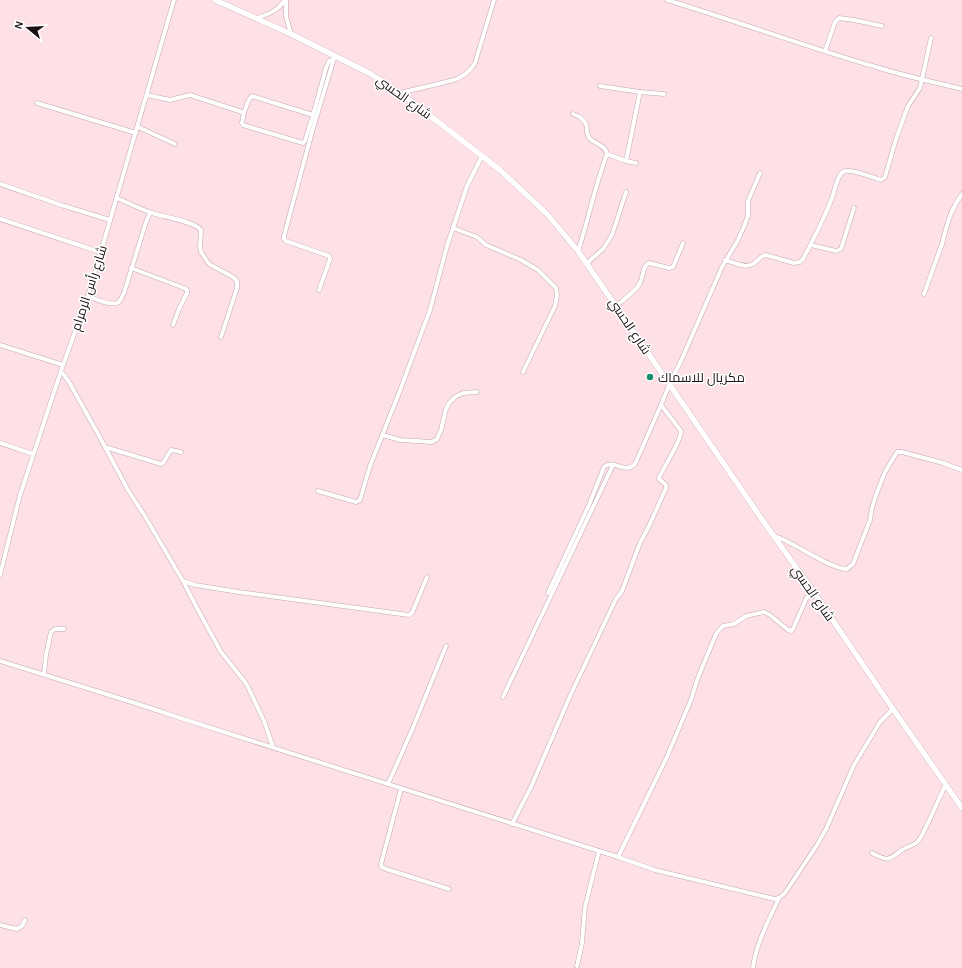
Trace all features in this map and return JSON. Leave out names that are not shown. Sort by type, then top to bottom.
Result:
[{"type":"street","name":"شارع رأس الرمرام","points":[[0,575],[20,495],[63,365],[88,296],[174,0]]},
{"type":"street","name":"شارع الحسي","points":[[215,0],[291,34],[334,57],[371,74],[415,104],[500,170],[548,214],[578,250],[962,808]]},
{"type":"street","points":[[257,18],[276,10],[286,0]]},
{"type":"street","points":[[286,0],[286,16],[291,34]]},
{"type":"street","points":[[400,93],[454,80],[467,74],[472,69],[475,62],[494,0]]},
{"type":"street","points":[[667,0],[721,16],[874,67],[962,90]]},
{"type":"street","points":[[825,51],[836,20],[839,18],[882,26]]},
{"type":"street","points":[[725,260],[749,266],[762,256],[766,255],[798,263],[803,260],[811,245],[826,214],[839,177],[844,171],[849,170],[881,180],[885,177],[896,139],[908,106],[920,88],[931,38]]},
{"type":"street","points":[[313,115],[252,96],[244,112],[242,123],[248,127],[303,143],[306,141],[310,132],[313,115],[326,68],[329,61],[334,57]]},
{"type":"street","points":[[319,290],[330,259],[329,256],[286,241],[284,236],[310,132],[334,57]]},
{"type":"street","points":[[600,86],[664,94]]},
{"type":"street","points":[[626,161],[640,92]]},
{"type":"street","points":[[147,95],[170,100],[187,95],[244,112]]},
{"type":"street","points":[[37,103],[136,133]]},
{"type":"street","points":[[573,114],[580,117],[585,123],[589,138],[607,151],[578,250]]},
{"type":"street","points":[[138,127],[175,144]]},
{"type":"street","points":[[607,154],[636,163]]},
{"type":"street","points":[[318,491],[356,502],[360,500],[370,466],[430,310],[447,246],[467,186],[482,156]]},
{"type":"street","points":[[548,593],[589,505],[604,467],[607,464],[613,464],[628,469],[635,464],[725,260],[738,240],[748,216],[748,201],[760,173]]},
{"type":"street","points":[[0,184],[110,220]]},
{"type":"street","points":[[587,263],[603,249],[612,235],[626,192]]},
{"type":"street","points":[[924,294],[942,243],[949,216],[962,194]]},
{"type":"street","points":[[117,198],[150,213],[198,226],[201,230],[201,252],[209,264],[234,277],[237,281],[237,288],[221,337]]},
{"type":"street","points":[[811,245],[836,251],[841,249],[854,208]]},
{"type":"street","points":[[88,296],[110,304],[116,304],[120,301],[124,293],[150,213]]},
{"type":"street","points":[[0,220],[100,252]]},
{"type":"street","points":[[453,228],[477,237],[486,245],[521,260],[538,270],[556,288],[557,296],[555,306],[523,372]]},
{"type":"street","points":[[616,306],[640,285],[644,268],[647,265],[650,264],[669,268],[673,267],[683,243]]},
{"type":"street","points":[[131,268],[187,290],[173,325]]},
{"type":"street","points":[[0,345],[63,365]]},
{"type":"street","points":[[61,371],[69,382],[128,490],[183,581],[222,652],[246,682],[264,721],[273,747]]},
{"type":"street","points":[[382,435],[400,440],[432,442],[437,439],[442,430],[446,409],[449,403],[455,397],[463,393],[477,392]]},
{"type":"street","points":[[512,824],[531,786],[570,696],[616,599],[622,591],[640,543],[666,488],[666,485],[659,478],[682,434],[661,406]]},
{"type":"street","points":[[0,443],[33,454]]},
{"type":"street","points":[[106,448],[161,464],[171,450],[181,452]]},
{"type":"street","points":[[773,535],[823,561],[847,569],[853,564],[870,520],[876,495],[896,452],[902,452],[943,463],[962,470]]},
{"type":"street","points":[[503,697],[613,464]]},
{"type":"street","points":[[183,581],[195,585],[409,615],[412,613],[427,577]]},
{"type":"street","points":[[618,857],[666,759],[691,700],[697,680],[716,634],[723,626],[734,624],[746,616],[764,612],[788,630],[793,630],[806,599],[813,592]]},
{"type":"street","points":[[44,674],[51,632],[55,629],[64,629]]},
{"type":"street","points":[[388,784],[412,730],[446,646]]},
{"type":"street","points":[[0,661],[655,870],[775,899],[779,898]]},
{"type":"street","points":[[753,968],[754,958],[762,936],[779,898],[785,893],[817,845],[854,765],[880,722],[893,709]]},
{"type":"street","points":[[872,853],[887,860],[916,842],[920,838],[946,784]]},
{"type":"street","points":[[401,789],[381,864],[382,867],[449,889]]},
{"type":"street","points":[[577,966],[582,943],[585,907],[599,851]]},
{"type":"street","points":[[0,925],[17,929],[22,926],[25,920]]},
{"type":"place","name":"مكريال للاسماك","points":[[650,377]]}]
